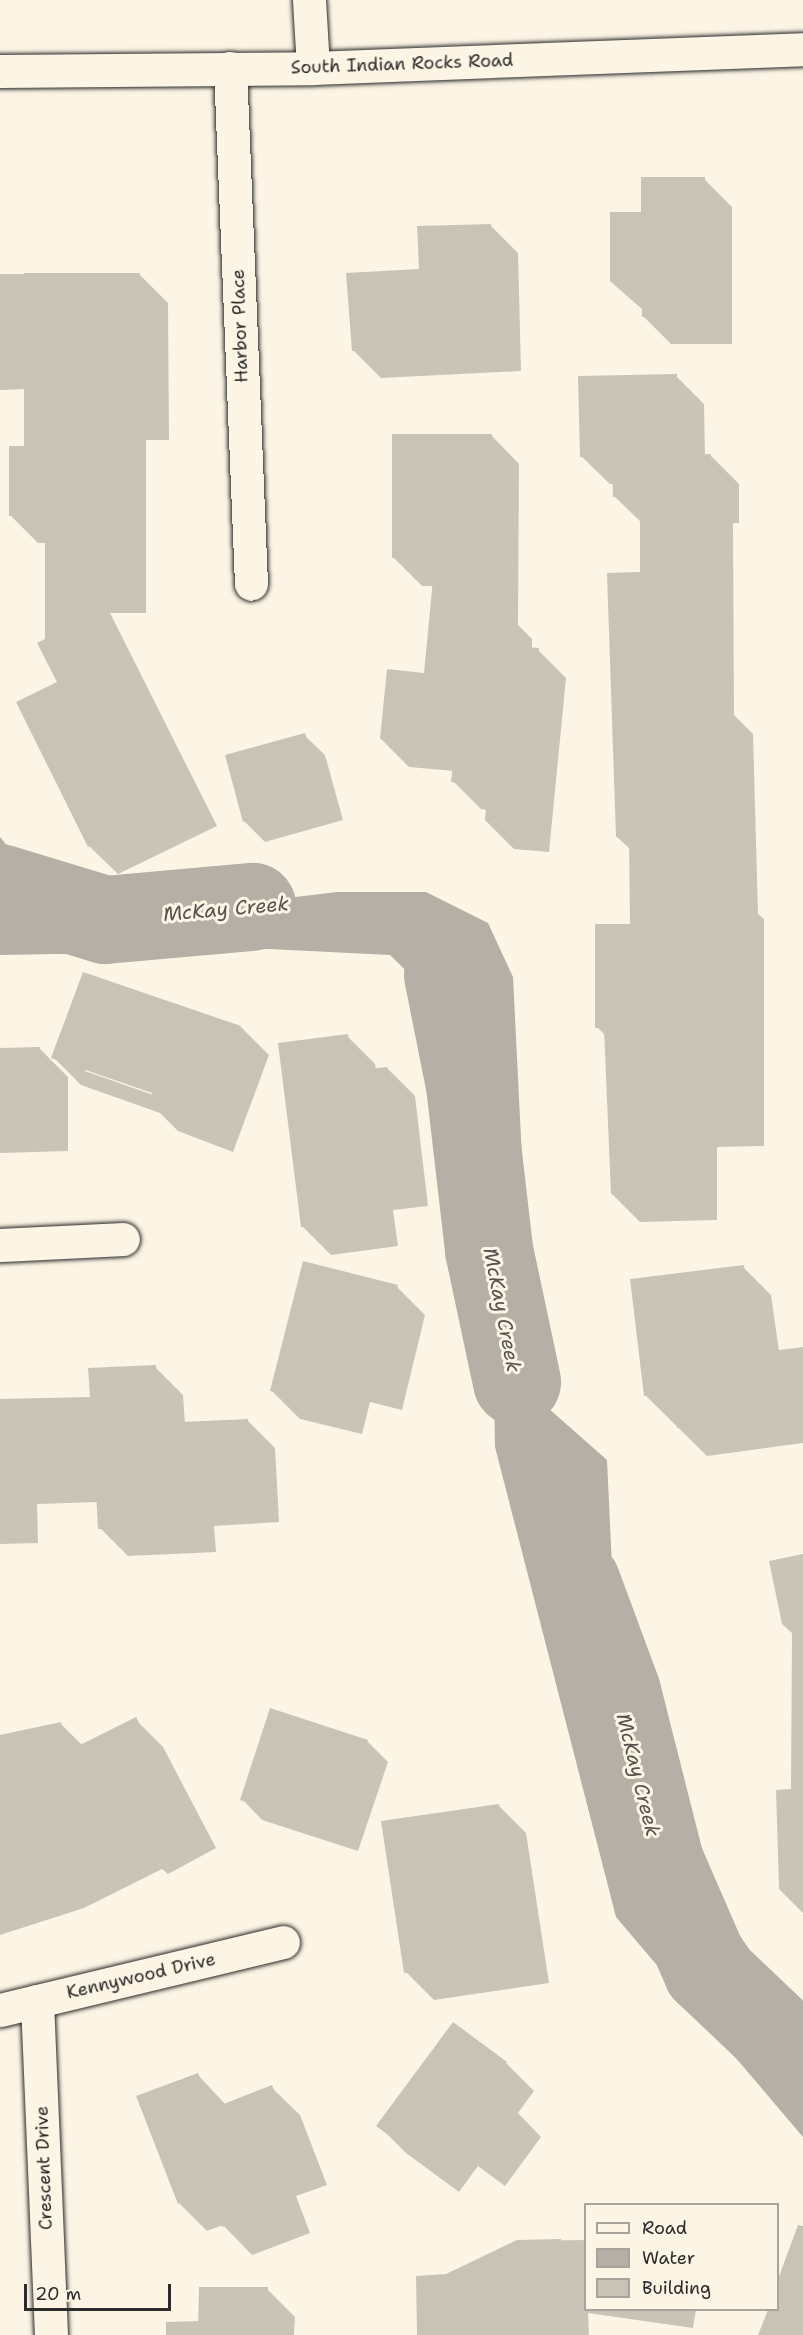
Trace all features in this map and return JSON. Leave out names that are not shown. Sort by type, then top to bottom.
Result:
[{"type":"street","points":[[309,0],[312,68]]},
{"type":"street","name":"South Indian Rocks Road","points":[[0,71],[312,68],[803,49]]},
{"type":"street","name":"Harbor Place","points":[[230,68],[251,584]]},
{"type":"street","points":[[0,1245],[123,1239]]},
{"type":"street","name":"Kennywood Drive","points":[[0,2010],[283,1942]]},
{"type":"street","name":"Crescent Drive","points":[[37,2001],[51,2335]]},
{"type":"water","points":[[0,837],[13,853],[99,884],[112,953],[0,955]]},
{"type":"water","points":[[337,892],[426,892],[488,923],[513,977],[528,1279],[522,1385],[607,1460],[621,1760],[803,2029],[803,2137],[616,1917],[495,1447],[490,1176],[454,1018],[390,955],[230,947],[137,952],[130,917]]},
{"type":"building","points":[[641,177],[705,177],[705,317],[642,317],[641,282],[610,282],[610,212],[641,212]]},
{"type":"building","points":[[491,224],[493,344],[352,351],[346,273],[419,269],[417,226]]},
{"type":"building","points":[[24,273],[140,273],[141,412],[119,412],[119,585],[83,586],[190,797],[88,847],[16,702],[57,682],[37,643],[45,639],[45,516],[9,516],[9,446],[24,446]]},
{"type":"building","points":[[677,374],[678,456],[711,454],[712,495],[706,496],[706,705],[726,705],[731,889],[736,889],[736,1119],[690,1119],[690,1192],[611,1194],[604,1028],[595,1028],[595,924],[630,924],[629,837],[616,837],[607,573],[640,572],[640,496],[613,497],[612,456],[580,457],[578,376]]},
{"type":"building","points":[[392,434],[492,434],[491,608],[505,609],[502,645],[539,648],[521,824],[485,821],[488,786],[451,782],[455,747],[380,739],[387,669],[424,673],[435,558],[392,558]]},
{"type":"building","points":[[305,733],[323,799],[243,822],[225,755]]},
{"type":"building","points":[[83,972],[241,1026],[205,1125],[148,1103],[152,1093],[51,1058]]},
{"type":"building","points":[[348,1034],[352,1071],[387,1067],[401,1178],[366,1182],[371,1219],[301,1227],[278,1043]]},
{"type":"building","points":[[40,1047],[40,1123],[0,1124],[0,1048]]},
{"type":"building","points":[[303,1261],[398,1285],[374,1383],[342,1374],[334,1407],[270,1391]]},
{"type":"building","points":[[744,1265],[755,1353],[803,1347],[803,1411],[677,1428],[672,1393],[644,1396],[630,1279]]},
{"type":"building","points":[[156,1365],[159,1423],[248,1419],[252,1494],[186,1498],[188,1525],[98,1529],[95,1473],[0,1476],[0,1399],[90,1397],[88,1368]]},
{"type":"building","points":[[270,1708],[368,1740],[338,1831],[240,1800]]},
{"type":"building","points":[[136,1717],[189,1820],[139,1847],[135,1841],[56,1881],[0,1898],[0,1735],[61,1722],[68,1751]]},
{"type":"building","points":[[499,1804],[522,1955],[404,1973],[381,1821]]},
{"type":"building","points":[[453,2022],[507,2062],[488,2088],[514,2108],[476,2160],[450,2140],[430,2165],[376,2126]]},
{"type":"building","points":[[198,2073],[211,2109],[272,2085],[299,2157],[269,2168],[283,2204],[222,2227],[208,2192],[178,2204],[136,2096]]},
{"type":"building","points":[[798,2225],[803,2226],[803,2335],[758,2335],[768,2311],[779,2311],[779,2277]]},
{"type":"building","points":[[561,2239],[564,2335],[417,2335],[416,2276],[446,2274],[517,2240]]},
{"type":"building","points":[[199,2287],[268,2287],[266,2335],[198,2335]]},
{"type":"waterway","name":"McKay Creek","points":[[0,888],[105,920],[252,907]]},
{"type":"waterway","name":"McKay Creek","points":[[448,975],[470,1085],[489,1250],[517,1382]]},
{"type":"waterway","name":"McKay Creek","points":[[577,1584],[617,1692],[660,1862],[707,1970],[803,2061]]}]
